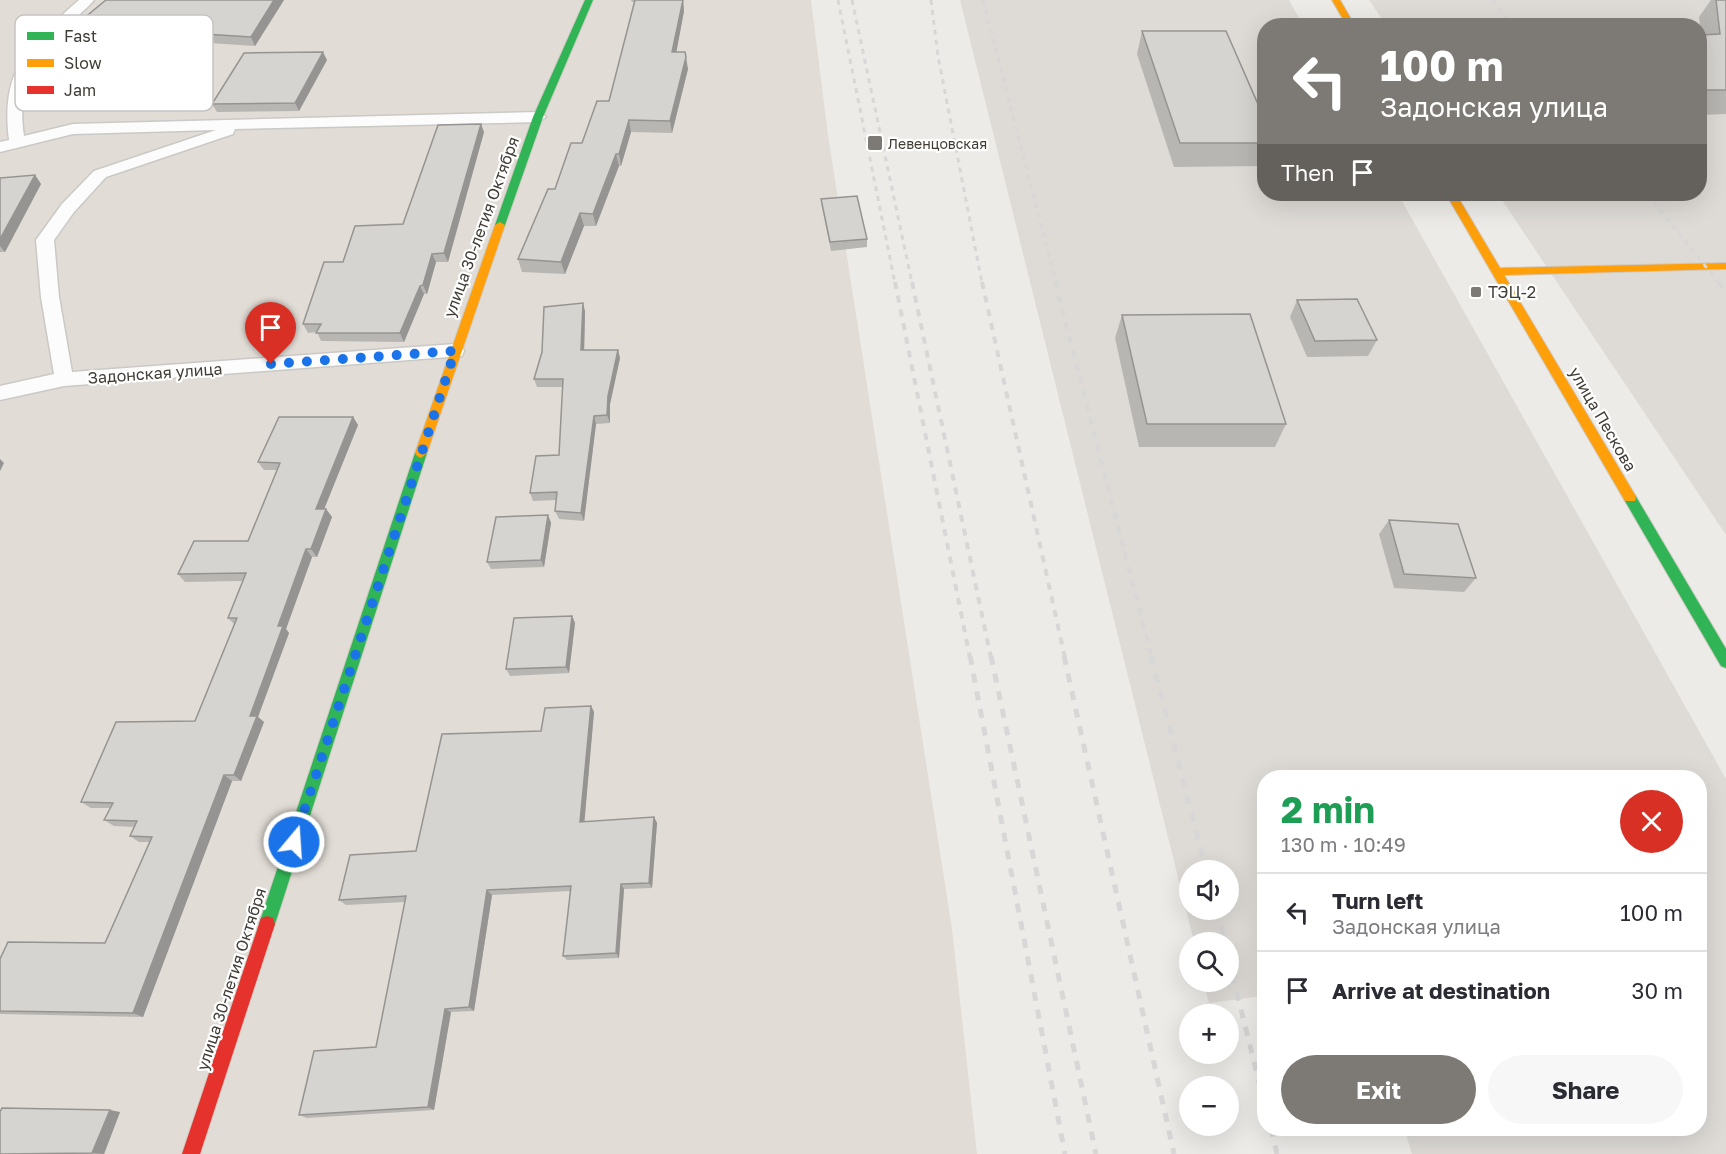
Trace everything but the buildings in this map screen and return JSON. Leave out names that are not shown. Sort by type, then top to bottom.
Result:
[{"type":"street","name":"улица 30-летия Октября","points":[[191,1154],[455,351],[538,117],[589,0]]},
{"type":"street","points":[[1336,0],[1346,18]]},
{"type":"street","name":"улица Пескова","points":[[1455,201],[1726,662]]},
{"type":"street","points":[[1497,272],[1726,266]]},
{"type":"lane","points":[[70,15],[87,0]]},
{"type":"lane","points":[[15,72],[5,99],[7,120],[17,143]]},
{"type":"lane","points":[[0,147],[73,129],[538,117]]},
{"type":"lane","points":[[64,379],[50,297],[45,240],[68,208],[100,174],[249,124]]},
{"type":"lane","name":"Задонская улица","points":[[0,393],[64,379],[455,351]]},
{"type":"shaded area","points":[[0,0],[811,0],[828,135],[952,929],[977,1154],[0,1154]]},
{"type":"shaded area","points":[[960,0],[1289,0],[1299,18],[1257,18],[1257,201],[1402,201],[1726,779],[1726,1154],[1412,1154],[1406,1136],[1707,1136],[1707,770],[1257,770],[1257,997],[1209,1003],[1206,992],[1239,992],[1239,932],[1192,932],[1189,920],[1239,920],[1239,860],[1179,860],[1179,882]]},
{"type":"shaded area","points":[[1369,0],[1726,0],[1726,535],[1503,201],[1707,201],[1707,18],[1381,18]]},
{"type":"railway","points":[[838,0],[895,283]]},
{"type":"railway","points":[[852,0],[912,283]]},
{"type":"railway","points":[[931,0],[938,56],[982,283]]},
{"type":"railway","points":[[983,0],[1056,283]]},
{"type":"railway","points":[[1493,0],[1507,18]]},
{"type":"railway","points":[[1653,201],[1719,283]]},
{"type":"railway","points":[[895,282],[970,658]]},
{"type":"railway","points":[[912,282],[991,658]]},
{"type":"railway","points":[[982,282],[1065,658]]},
{"type":"railway","points":[[1055,282],[1152,658]]},
{"type":"railway","points":[[1718,282],[1726,292]]},
{"type":"railway","points":[[970,656],[1065,1154]]},
{"type":"railway","points":[[991,656],[1096,1154]]},
{"type":"railway","points":[[1064,656],[1174,1154]]},
{"type":"railway","points":[[1151,656],[1203,860]]},
{"type":"railway","points":[[1219,920],[1222,932]]},
{"type":"railway","points":[[1237,992],[1257,1074]]},
{"type":"railway","points":[[1273,1136],[1277,1154]]},
{"type":"traffic: fast","points":[[500,225],[538,117],[589,0]]},
{"type":"traffic: fast","points":[[267,924],[421,453]]},
{"type":"traffic: fast","points":[[1630,498],[1726,662]]},
{"type":"traffic: slow","points":[[1336,0],[1346,18]]},
{"type":"traffic: slow","points":[[1455,201],[1630,498]]},
{"type":"traffic: slow","points":[[421,453],[500,225]]},
{"type":"traffic: slow","points":[[1497,272],[1726,266]]},
{"type":"traffic: jam","points":[[191,1154],[267,924]]},
{"type":"place","name":"Левенцовская","points":[[875,143]]},
{"type":"place","name":"ТЭЦ-2","points":[[1476,292]]},
{"type":"route","points":[[271,364],[455,351],[294,842]]}]
